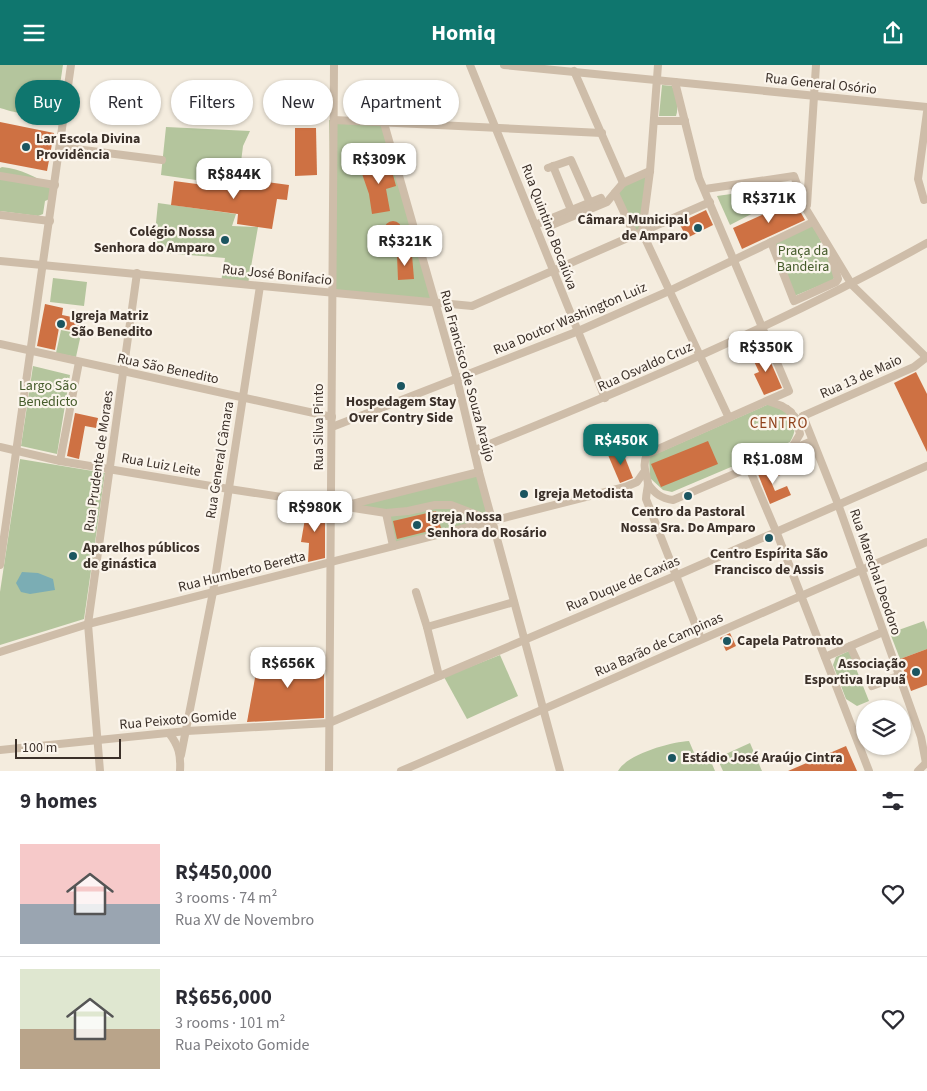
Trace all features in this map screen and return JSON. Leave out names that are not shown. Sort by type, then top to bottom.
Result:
[{"type":"street","points":[[0,565],[71,65]]},
{"type":"street","name":"Rua Silva Pinto","points":[[329,771],[334,65]]},
{"type":"street","name":"Rua Quintino Bocaiúva","points":[[470,65],[576,332],[605,398]]},
{"type":"street","name":"Rua General Osório","points":[[504,65],[927,107]]},
{"type":"street","points":[[638,234],[650,171],[658,65]]},
{"type":"street","points":[[806,209],[816,65]]},
{"type":"street","points":[[574,71],[623,183]]},
{"type":"street","points":[[675,82],[699,178],[790,391],[647,455],[644,460],[644,472],[648,484],[654,493],[663,498],[673,500],[812,441]]},
{"type":"street","points":[[924,200],[918,179],[927,112]]},
{"type":"street","points":[[334,120],[343,121]]},
{"type":"street","points":[[654,121],[685,121]]},
{"type":"street","name":"Rua Francisco de Souza Araújo","points":[[385,125],[457,379],[523,640],[560,771]]},
{"type":"street","points":[[421,125],[602,133]]},
{"type":"street","points":[[60,147],[162,161]]},
{"type":"street","points":[[571,210],[551,167],[571,160],[590,203]]},
{"type":"street","points":[[547,227],[607,201],[623,183],[650,171]]},
{"type":"street","points":[[705,189],[794,175],[806,209],[852,285],[927,359]]},
{"type":"street","points":[[0,176],[55,185]]},
{"type":"street","points":[[535,225],[615,193]]},
{"type":"street","points":[[615,193],[669,291],[729,418]]},
{"type":"street","name":"Rua José Bonifacio","points":[[0,261],[472,306],[710,201]]},
{"type":"street","points":[[0,215],[50,221]]},
{"type":"street","name":"Rua Doutor Washington Luiz","points":[[332,427],[576,332],[669,291],[813,222]]},
{"type":"street","points":[[771,242],[794,301],[836,282],[838,279],[830,250]]},
{"type":"street","name":"Rua Osvaldo Cruz","points":[[475,450],[605,398],[700,357],[852,285],[927,243]]},
{"type":"street","name":"Rua Prudente de Moraes","points":[[100,771],[88,624],[112,470],[138,273]]},
{"type":"street","name":"Rua General Câmara","points":[[180,771],[181,755],[213,592],[260,286]]},
{"type":"street","name":"Rua São Benedito","points":[[0,344],[332,417]]},
{"type":"street","name":"Rua 13 de Maio","points":[[802,416],[914,367],[927,359]]},
{"type":"street","points":[[60,461],[79,362]]},
{"type":"street","points":[[767,401],[774,402],[802,416]]},
{"type":"street","points":[[787,409],[796,418],[800,434],[798,441],[790,451]]},
{"type":"street","name":"Rua Marechal Deodoro","points":[[802,416],[838,504],[898,676],[924,739],[927,762]]},
{"type":"street","name":"Rua Luiz Leite","points":[[0,447],[60,461],[112,470],[386,513],[408,511],[435,505],[451,505],[492,521]]},
{"type":"street","name":"Rua Duque de Caxias","points":[[328,723],[927,466]]},
{"type":"street","points":[[749,468],[776,531],[868,771]]},
{"type":"street","points":[[340,507],[479,472]]},
{"type":"street","name":"Rua Humberto Beretta","points":[[0,652],[88,624],[625,487],[637,482],[644,472]]},
{"type":"street","points":[[648,484],[646,499],[674,576],[701,639]]},
{"type":"street","points":[[386,513],[393,546]]},
{"type":"street","name":"Rua Barão de Campinas","points":[[401,771],[800,595],[927,542]]},
{"type":"street","points":[[416,592],[439,676]]},
{"type":"street","points":[[427,627],[514,602]]},
{"type":"street","points":[[825,657],[883,632]]},
{"type":"street","points":[[850,646],[857,661]]},
{"type":"street","points":[[872,686],[898,676]]},
{"type":"street","name":"Rua Peixoto Gomide","points":[[0,750],[187,731],[328,723]]},
{"type":"street","points":[[169,733],[176,742],[181,755]]},
{"type":"street","points":[[918,771],[927,762]]},
{"type":"green space","points":[[0,65],[63,65],[60,80],[15,80],[15,112],[0,108]]},
{"type":"green space","points":[[662,85],[672,86],[676,96],[676,116],[659,116]]},
{"type":"green space","points":[[333,120],[343,121],[343,125],[384,125],[434,300],[333,292],[329,125],[333,125]]},
{"type":"green space","points":[[166,127],[250,131],[243,146],[238,186],[161,175]]},
{"type":"green space","points":[[0,168],[28,174],[52,187],[52,198],[45,201],[43,214],[38,216],[0,211]]},
{"type":"green space","points":[[650,175],[639,230],[636,231],[616,192],[623,183]]},
{"type":"green space","points":[[786,186],[790,194],[730,225],[717,196]]},
{"type":"green space","points":[[158,203],[236,214],[232,226],[258,227],[248,284],[221,282],[225,258],[153,252]]},
{"type":"green space","name":"Praça da Bandeira","points":[[813,222],[835,276],[833,280],[792,297],[771,242]]},
{"type":"green space","points":[[53,278],[87,282],[84,306],[50,302]]},
{"type":"green space","points":[[61,330],[81,334],[76,357],[56,353]]},
{"type":"green space","name":"Largo São Benedicto","points":[[33,366],[70,375],[57,454],[21,446]]},
{"type":"green space","points":[[769,404],[787,413],[794,422],[794,434],[790,442],[672,492],[663,490],[650,478],[649,457]]},
{"type":"green space","points":[[20,459],[105,473],[84,619],[0,645],[0,592]]},
{"type":"green space","points":[[477,474],[488,517],[450,503],[387,511],[350,506]]},
{"type":"green space","points":[[436,507],[451,507],[479,522],[395,543],[388,514]]},
{"type":"green space","points":[[924,621],[927,630],[927,649],[900,659],[890,633]]},
{"type":"green space","points":[[849,651],[869,700],[856,700],[856,705],[846,699],[833,665],[836,657]]},
{"type":"green space","points":[[500,655],[518,696],[467,719],[444,677]]},
{"type":"green space","name":"Estádio José Araújo Cintra","points":[[689,741],[695,755],[706,750],[715,771],[618,771],[630,759],[640,754],[661,746]]},
{"type":"green space","points":[[750,743],[762,771],[723,771],[717,758]]},
{"type":"water","points":[[22,572],[38,573],[53,579],[55,590],[30,594],[21,592],[16,583]]},
{"type":"building","name":"Lar Escola Divina Providência","points":[[0,122],[54,133],[47,171],[0,162]]},
{"type":"building","points":[[295,128],[316,128],[317,175],[295,176]]},
{"type":"building","points":[[389,160],[396,186],[386,189],[390,211],[372,214],[369,194],[360,168]]},
{"type":"building","name":"Colégio Nossa Senhora do Amparo","points":[[244,179],[289,185],[287,200],[277,199],[272,229],[237,224],[238,214],[171,205],[174,181],[242,190]]},
{"type":"building","points":[[792,197],[805,220],[742,249],[733,228],[777,208],[776,206]]},
{"type":"building","name":"Câmara Municipal de Amparo","points":[[706,210],[713,225],[687,238],[679,223]]},
{"type":"building","points":[[389,221],[397,221],[402,226],[400,237],[389,239],[384,234],[384,226]]},
{"type":"building","points":[[397,255],[412,255],[414,279],[398,280]]},
{"type":"building","name":"Igreja Matriz São Benedito","points":[[45,304],[63,308],[62,315],[82,319],[80,332],[59,328],[55,350],[37,346]]},
{"type":"building","points":[[765,349],[782,388],[764,395],[754,374],[759,372],[751,355]]},
{"type":"building","points":[[916,372],[927,394],[927,452],[894,383]]},
{"type":"building","points":[[75,413],[98,418],[96,428],[85,426],[79,459],[67,456]]},
{"type":"building","points":[[708,441],[718,464],[661,487],[651,464]]},
{"type":"building","points":[[622,450],[633,478],[620,483],[608,455]]},
{"type":"building","points":[[779,464],[783,474],[770,479],[775,491],[787,486],[791,495],[770,504],[758,474]]},
{"type":"building","points":[[307,507],[325,509],[325,558],[308,562],[309,543],[301,542]]},
{"type":"building","name":"Igreja Nossa Senhora do Rosário","points":[[436,511],[441,528],[397,539],[393,521]]},
{"type":"building","name":"Capela Patronato","points":[[730,633],[736,646],[726,651],[720,638]]},
{"type":"building","name":"Associação Esportiva Irapuã","points":[[927,649],[927,685],[911,691],[900,659]]},
{"type":"building","points":[[324,655],[324,718],[247,722],[259,656]]},
{"type":"building","points":[[846,746],[857,771],[788,771]]},
{"type":"place","name":"Lar Escola Divina Providência","points":[[26,147]]},
{"type":"place","name":"Câmara Municipal de Amparo","points":[[698,228]]},
{"type":"place","name":"Colégio Nossa Senhora do Amparo","points":[[225,240]]},
{"type":"place","name":"Igreja Matriz São Benedito","points":[[61,324]]},
{"type":"place","name":"Hospedagem Stay Over Contry Side","points":[[401,386]]},
{"type":"place","name":"Igreja Metodista","points":[[524,494]]},
{"type":"place","name":"Centro da Pastoral Nossa Sra. Do Amparo","points":[[688,496]]},
{"type":"place","name":"Igreja Nossa Senhora do Rosário","points":[[417,525]]},
{"type":"place","name":"Centro Espírita São Francisco de Assis","points":[[769,538]]},
{"type":"place","name":"Aparelhos públicos de ginástica","points":[[73,556]]},
{"type":"place","name":"Capela Patronato","points":[[727,641]]},
{"type":"place","name":"Associação Esportiva Irapuã","points":[[916,672]]},
{"type":"place","name":"Estádio José Araújo Cintra","points":[[672,758]]},
{"type":"district","name":"CENTRO","points":[[779,423]]}]
